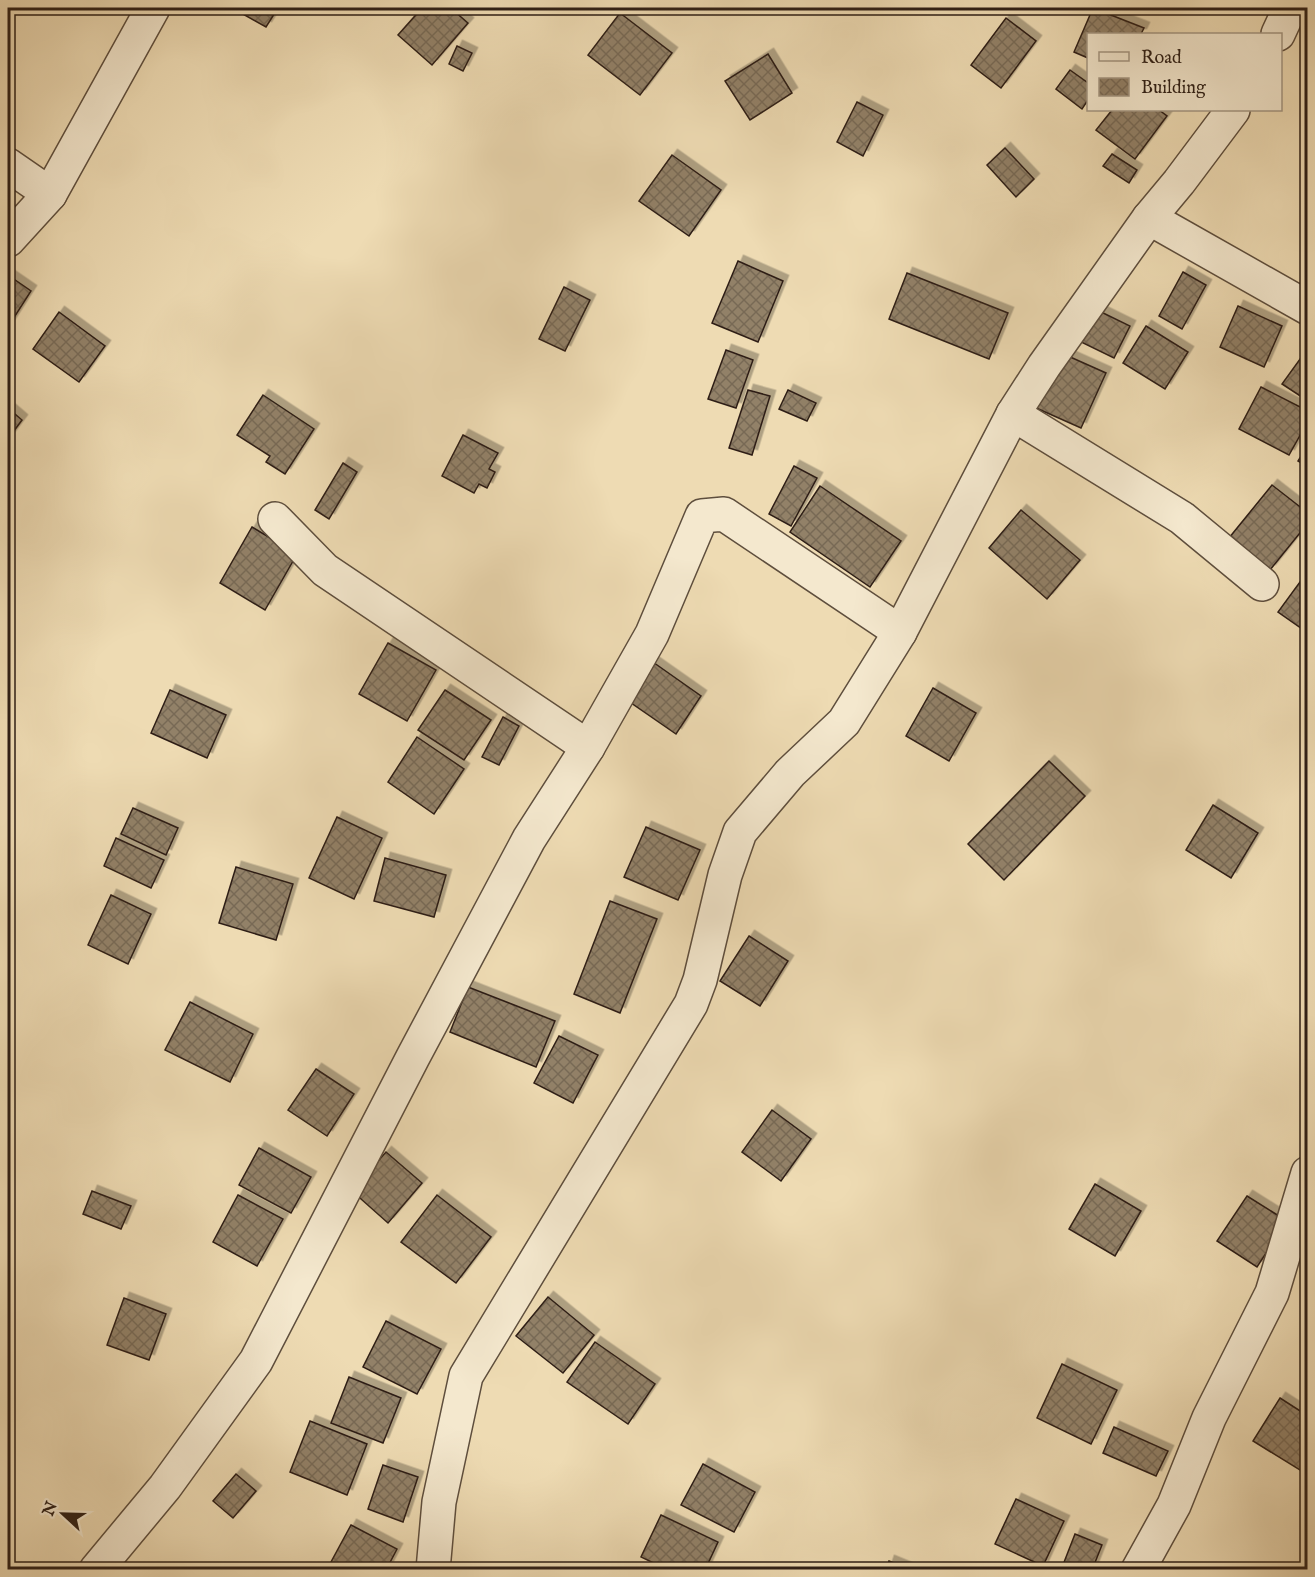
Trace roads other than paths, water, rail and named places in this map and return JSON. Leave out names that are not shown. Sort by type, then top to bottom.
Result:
[{"type":"street","points":[[8,240],[50,194],[153,8]]},
{"type":"street","points":[[1278,33],[1290,8]]},
{"type":"street","points":[[433,1569],[439,1502],[466,1376],[691,1004],[700,980],[725,875],[740,831],[790,773],[844,722],[900,632],[1013,414],[1149,218],[1179,183],[1232,111]]},
{"type":"street","points":[[8,165],[50,194]]},
{"type":"street","points":[[1149,218],[1308,308]]},
{"type":"street","points":[[1013,414],[1182,518],[1262,584]]},
{"type":"street","points":[[96,1569],[165,1487],[256,1361],[412,1057],[529,839],[588,747],[651,634],[702,516],[724,514],[900,632]]},
{"type":"street","points":[[275,519],[325,570],[588,747]]},
{"type":"street","points":[[1144,1568],[1174,1505],[1209,1418],[1272,1293],[1308,1173]]}]
